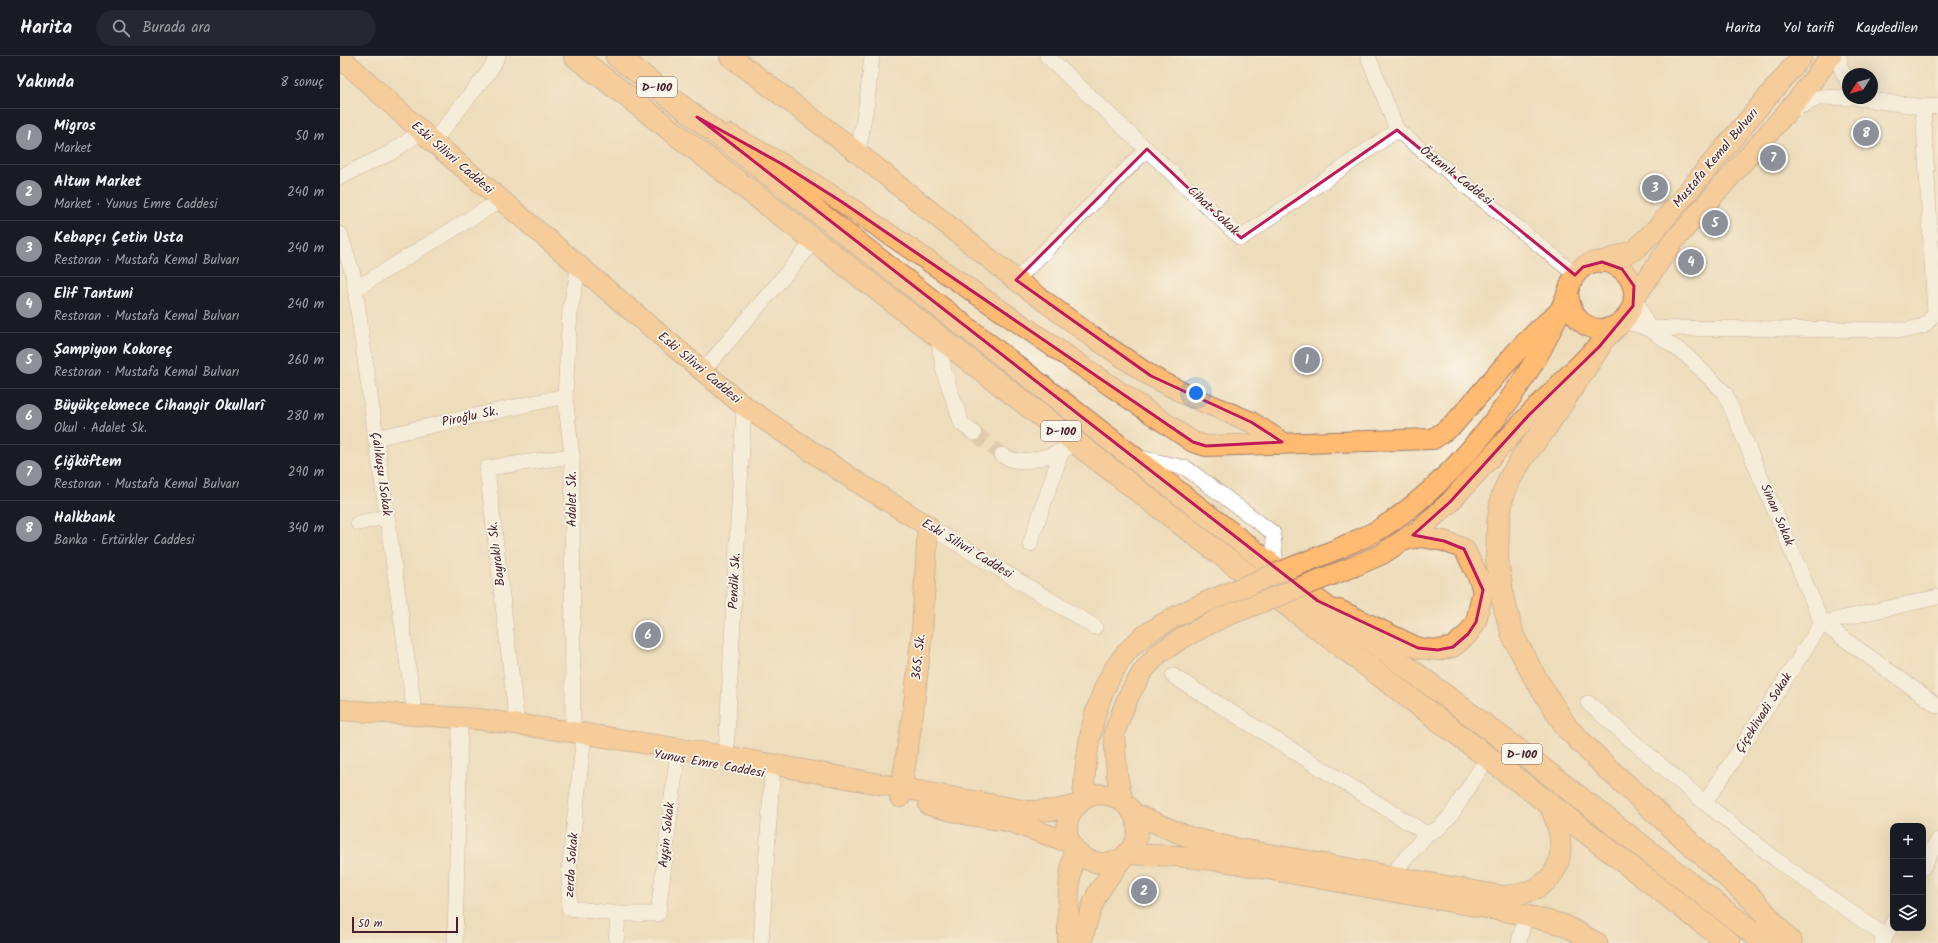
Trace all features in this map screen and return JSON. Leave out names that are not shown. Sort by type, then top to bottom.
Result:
[{"type":"highway","name":"D-100","points":[[575,56],[938,336],[1069,447],[1488,757],[1728,943]]},
{"type":"highway","name":"D-100","points":[[617,56],[1318,601],[1526,756],[1766,943]]},
{"type":"highway","points":[[1599,347],[1546,427],[1523,457],[1510,478],[1502,498],[1497,560],[1503,600],[1513,636],[1534,676],[1567,728],[1607,768],[1753,900],[1792,943]]},
{"type":"main road","points":[[730,56],[858,153],[1016,280],[1090,335],[1151,376],[1187,395],[1251,422],[1282,442]]},
{"type":"main road","name":"Mustafa Kemal Bulvarı","points":[[1602,262],[1635,250],[1657,228],[1802,56]]},
{"type":"main road","name":"Mustafa Kemal Bulvarı","points":[[1635,297],[1672,243],[1799,98],[1831,56]]},
{"type":"main road","name":"Eski Silivri Caddesi","points":[[340,57],[427,137],[744,406],[857,482],[928,526]]},
{"type":"main road","points":[[697,117],[782,164],[842,202],[1193,442],[1206,446],[1282,442],[1433,439],[1453,425],[1517,351],[1539,328],[1560,311]]},
{"type":"main road","points":[[1081,943],[1090,912],[1099,892],[1125,856],[1134,845],[1137,834],[1137,823],[1128,808],[1117,776],[1114,733],[1128,697],[1143,671],[1158,654],[1184,637],[1221,618],[1355,566],[1382,554],[1419,530],[1450,502],[1528,415],[1599,347],[1623,321],[1634,306],[1634,286],[1629,277],[1622,269],[1613,264],[1602,262],[1588,265],[1576,274],[1570,283],[1560,311],[1537,356],[1511,399],[1475,443],[1440,480],[1401,515],[1377,531],[1340,548],[1211,600],[1169,619],[1143,637],[1114,669],[1103,692],[1092,727],[1085,760],[1081,802],[1071,814],[1068,824],[1068,834],[1072,846],[1081,857],[1091,862],[1102,864],[1113,863],[1125,856],[1177,856],[1223,862],[1525,914],[1564,925],[1597,943]]},
{"type":"main road","points":[[1568,292],[1569,304],[1573,314],[1581,322],[1591,328],[1602,329],[1614,327],[1623,321]]},
{"type":"main road","name":"365. Sk.","points":[[900,792],[913,713],[920,646],[928,526]]},
{"type":"main road","points":[[1318,601],[1418,648],[1438,650],[1453,647],[1468,634],[1476,622],[1483,590],[1477,574],[1464,549],[1444,540],[1421,537],[1403,540]]},
{"type":"main road","points":[[340,710],[477,719],[517,724],[578,738],[726,756],[900,792],[1028,811],[1055,810],[1081,802],[1094,795],[1105,794],[1128,808],[1189,837],[1229,847],[1502,896],[1527,892],[1543,883],[1554,870],[1561,851],[1557,821],[1548,803]]},
{"type":"main road","name":"Yunus Emre Caddesi","points":[[340,723],[460,728],[578,738],[772,776],[900,792],[969,815],[1011,822],[1072,846]]},
{"type":"main road","points":[[1068,943],[1067,904],[1072,846]]},
{"type":"street","points":[[340,177],[427,137],[490,70],[498,56]]},
{"type":"street","points":[[858,153],[868,101],[872,56]]},
{"type":"street","name":"Cihat Sokak","points":[[1047,56],[1241,238],[1397,130]]},
{"type":"street","name":"Öztanık Caddesi","points":[[1368,56],[1397,130],[1576,274]]},
{"type":"street","points":[[1839,56],[1842,70]]},
{"type":"street","points":[[1782,116],[1821,97],[1842,98]]},
{"type":"street","points":[[1878,101],[1922,107],[1938,106]]},
{"type":"street","points":[[1635,297],[1648,328],[1907,330],[1924,326],[1935,313],[1922,107]]},
{"type":"street","points":[[1016,280],[1147,149]]},
{"type":"street","points":[[355,289],[501,200]]},
{"type":"street","name":"Çalıkuşu 1Sokak","points":[[340,234],[353,274],[415,716]]},
{"type":"street","points":[[703,371],[814,241]]},
{"type":"street","name":"Adalet Sk.","points":[[578,738],[572,456],[565,396],[570,310],[579,267]]},
{"type":"street","name":"Sinan Sokak","points":[[1623,321],[1648,328],[1687,356],[1725,393],[1822,623]]},
{"type":"street","points":[[938,336],[944,372],[962,424],[974,433]]},
{"type":"street","name":"Piroğlu Sk.","points":[[375,438],[565,396]]},
{"type":"street","name":"Pendik Sk.","points":[[726,756],[744,406]]},
{"type":"street","points":[[1002,455],[1006,458],[1020,460],[1048,457],[1069,447]]},
{"type":"street","points":[[1030,544],[1069,447]]},
{"type":"street","name":"Bayraklı Sk.","points":[[517,724],[487,468],[572,456]]},
{"type":"street","points":[[358,523],[387,517]]},
{"type":"street","name":"Eski Silivri Caddesi","points":[[928,526],[1095,627]]},
{"type":"street","points":[[1822,623],[1938,597]]},
{"type":"street","points":[[1822,623],[1938,706]]},
{"type":"street","name":"Çiçeklivadi Sokak","points":[[1705,803],[1822,623]]},
{"type":"street","points":[[1173,676],[1427,834]]},
{"type":"street","points":[[1588,703],[1705,803],[1778,861],[1883,940],[1890,927]]},
{"type":"street","points":[[455,943],[460,728]]},
{"type":"street","name":"zerda Sokak","points":[[578,738],[569,871],[569,908],[618,914]]},
{"type":"street","name":"Ayşin Sokak","points":[[618,914],[658,914],[677,757]]},
{"type":"street","points":[[1390,876],[1427,834],[1439,828],[1450,815],[1488,757]]},
{"type":"street","points":[[760,943],[772,776]]},
{"type":"street","points":[[1926,862],[1938,840]]},
{"type":"street","points":[[616,943],[618,914]]},
{"type":"street","points":[[1519,943],[1525,914]]},
{"type":"highlighted area","points":[[697,117],[782,164],[842,202],[1193,442],[1206,446],[1282,442],[1251,422],[1151,376],[1016,280],[1147,149],[1241,238],[1397,130],[1575,275],[1583,267],[1602,262],[1622,269],[1634,286],[1633,306],[1599,347],[1529,415],[1450,502],[1413,535],[1444,541],[1464,549],[1483,590],[1476,622],[1468,634],[1453,647],[1438,650],[1418,648],[1318,601]]},
{"type":"tunnel","points":[[974,433],[1002,455]]},
{"type":"place","name":"Halkbank","points":[[1866,133]]},
{"type":"place","name":"Çiğköftem","points":[[1773,158]]},
{"type":"place","name":"Kebapçı Çetin Usta","points":[[1655,188]]},
{"type":"place","name":"Şampiyon Kokoreç","points":[[1715,223]]},
{"type":"place","name":"Elif Tantuni","points":[[1691,262]]},
{"type":"place","name":"Migros","points":[[1307,360]]},
{"type":"place","name":"Büyükçekmece Cihangir Okullarî","points":[[648,635]]},
{"type":"place","name":"Altun Market","points":[[1144,891]]}]
